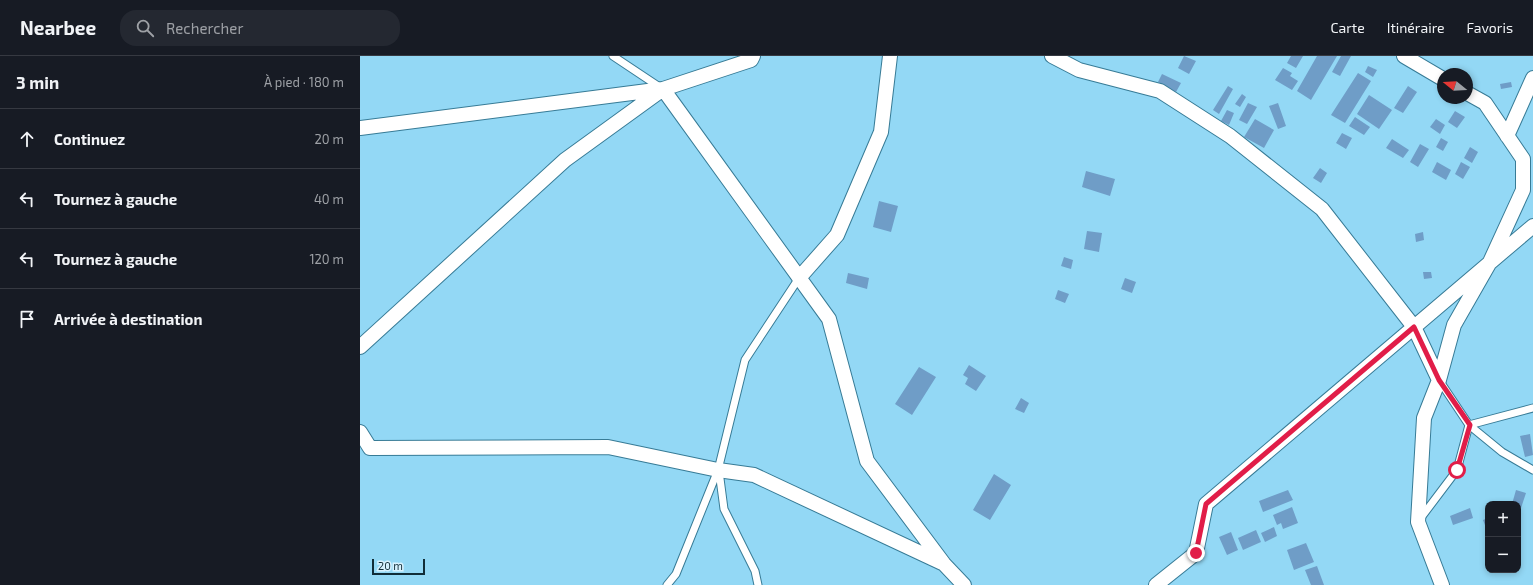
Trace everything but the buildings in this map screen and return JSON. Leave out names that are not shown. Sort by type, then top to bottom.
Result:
[{"type":"street","points":[[360,128],[663,89],[751,60],[753,56]]},
{"type":"street","points":[[799,278],[838,235],[881,132],[890,56]]},
{"type":"street","points":[[1052,56],[1079,70],[1160,91],[1230,136],[1322,209],[1414,327],[1439,380]]},
{"type":"street","points":[[1404,56],[1437,75]]},
{"type":"street","points":[[1507,136],[1533,78]]},
{"type":"street","points":[[663,89],[829,319],[867,461],[944,564],[964,585]]},
{"type":"street","points":[[360,347],[565,160],[663,89]]},
{"type":"street","points":[[1442,585],[1418,522],[1424,418],[1439,380],[1454,325],[1490,262],[1523,190],[1523,159],[1485,103],[1473,96]]},
{"type":"street","points":[[1156,585],[1196,553],[1206,504],[1533,226]]},
{"type":"street","points":[[360,432],[370,448],[608,447],[718,470],[754,475],[944,564]]},
{"type":"lane","points":[[613,56],[663,89]]},
{"type":"lane","points":[[667,585],[676,574],[718,470],[745,360],[799,278]]},
{"type":"lane","points":[[1439,380],[1470,425],[1502,452],[1533,470]]},
{"type":"lane","points":[[1470,425],[1533,408]]},
{"type":"lane","points":[[1418,522],[1457,470],[1470,425]]},
{"type":"lane","points":[[718,470],[724,509],[755,571],[758,585]]},
{"type":"route","points":[[1196,553],[1206,504],[1414,327],[1439,380],[1470,425],[1457,470]]}]
